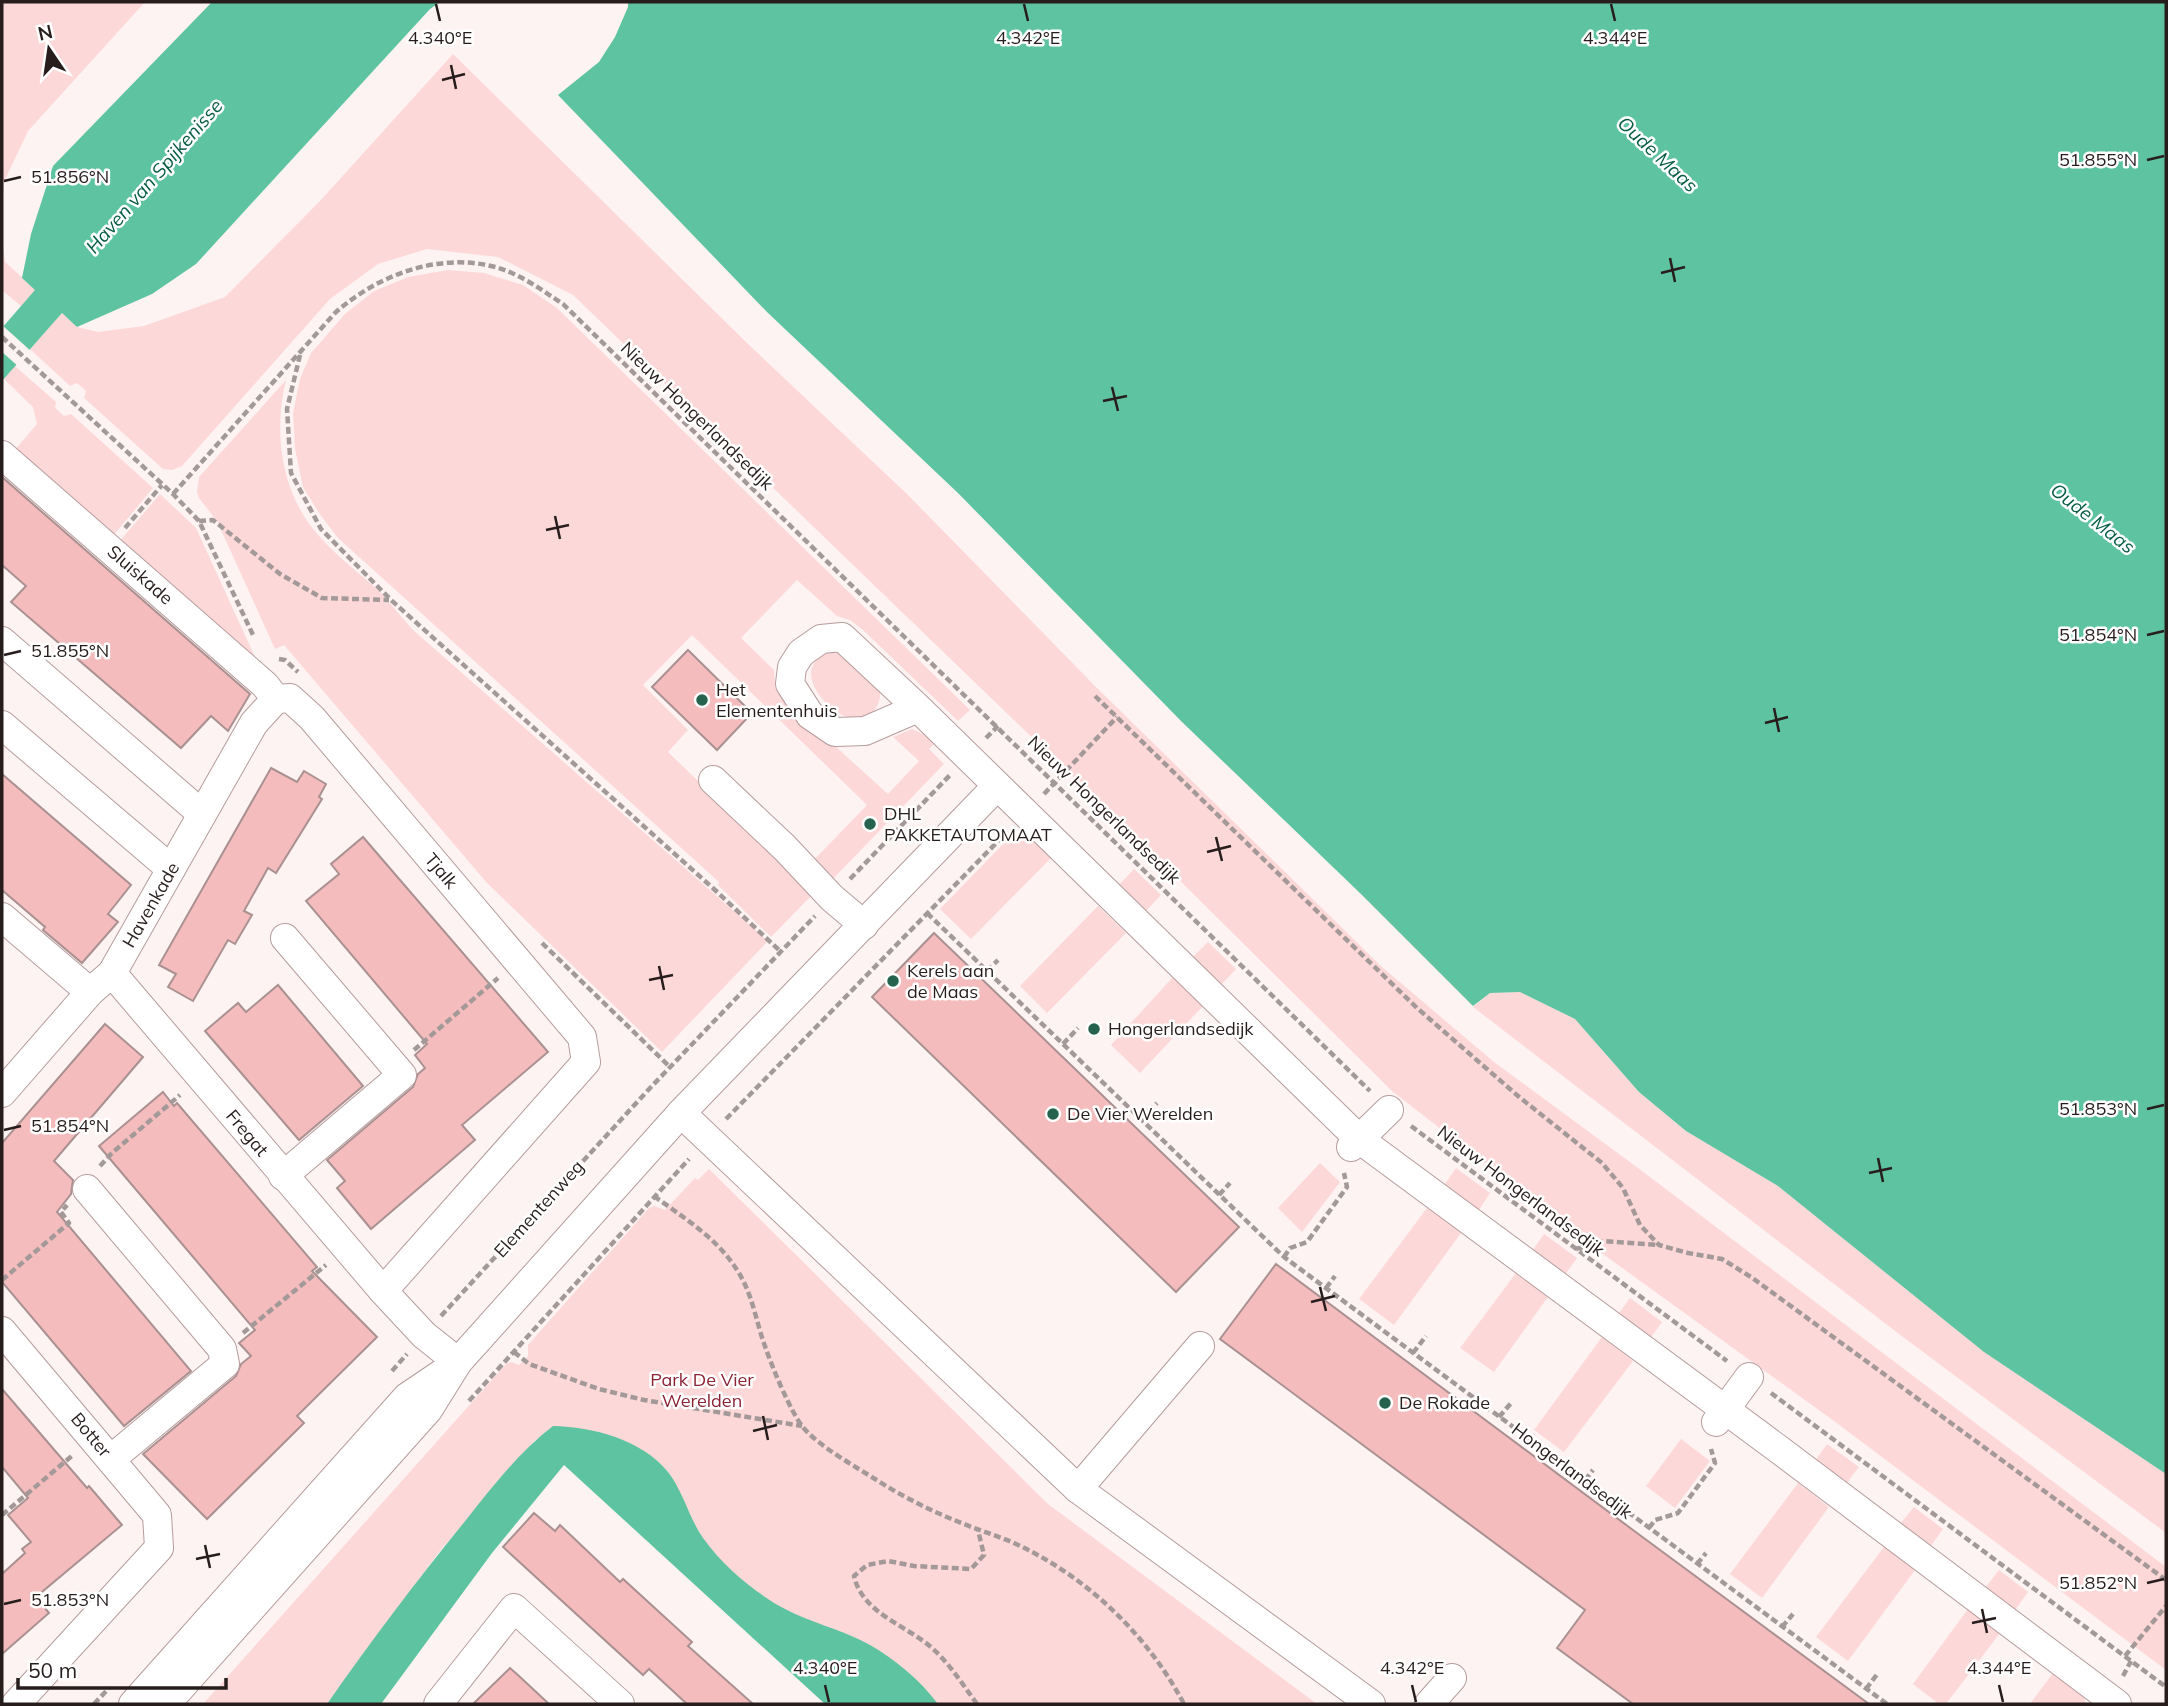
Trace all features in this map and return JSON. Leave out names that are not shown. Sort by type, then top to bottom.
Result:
[{"type":"street","name":"Sluiskade","points":[[2,455],[265,685],[276,699]]},
{"type":"street","points":[[2,641],[202,814]]},
{"type":"street","name":"Tjalk","points":[[276,699],[290,698],[312,718],[582,1037],[586,1062],[383,1291]]},
{"type":"street","name":"Havenkade","points":[[2,1093],[90,992],[112,973],[254,723],[276,699]]},
{"type":"street","points":[[918,708],[1026,813],[1351,1151],[1717,1425],[2117,1704]]},
{"type":"street","points":[[2,725],[171,869]]},
{"type":"street","points":[[713,780],[785,848],[832,898],[864,925]]},
{"type":"street","points":[[166,1704],[428,1410],[458,1362],[681,1112],[997,786]]},
{"type":"street","points":[[2,917],[90,992]]},
{"type":"street","points":[[283,1176],[402,1075],[285,938]]},
{"type":"street","name":"Fregat","points":[[112,973],[383,1291],[424,1335],[458,1362]]},
{"type":"street","points":[[1351,1151],[1389,1110]]},
{"type":"street","points":[[681,1112],[1078,1489],[1371,1704]]},
{"type":"street","points":[[87,1189],[222,1349],[225,1364],[111,1459]]},
{"type":"street","name":"Botter","points":[[2,1331],[157,1515],[159,1548],[16,1704]]},
{"type":"street","points":[[1078,1489],[1200,1346]]},
{"type":"street","points":[[133,1704],[407,1397],[458,1362]]},
{"type":"street","points":[[1717,1425],[1749,1377]]},
{"type":"street","points":[[438,1704],[514,1608],[620,1704]]},
{"type":"street","points":[[1429,1704],[1451,1678]]},
{"type":"path","name":"Nieuw Hongerlandsedijk","points":[[173,494],[335,313],[355,295],[405,271],[430,265],[490,266],[529,281],[563,304],[1389,1110],[2166,1687]]},
{"type":"path","points":[[2,337],[199,521],[257,643]]},
{"type":"path","points":[[300,354],[287,409],[290,473],[321,529],[391,600],[780,951]]},
{"type":"path","points":[[110,548],[162,485]]},
{"type":"path","points":[[199,521],[213,520],[280,574],[322,598],[391,600]]},
{"type":"path","points":[[1095,696],[1416,1008],[1518,1096],[1602,1163],[1623,1188],[1640,1225],[1659,1245]]},
{"type":"path","points":[[468,1402],[709,1137],[1117,717]]},
{"type":"path","name":"Elementenweg","points":[[388,1376],[651,1087],[998,726]]},
{"type":"path","name":"Hongerlandsedijk","points":[[927,913],[1283,1257],[1887,1704]]},
{"type":"path","points":[[987,971],[998,960]]},
{"type":"path","points":[[395,1066],[517,961]]},
{"type":"path","points":[[1063,1044],[1078,1028]]},
{"type":"path","points":[[1141,1119],[1157,1103]]},
{"type":"path","points":[[1283,1257],[1290,1248],[1307,1242],[1347,1187],[1351,1151]]},
{"type":"path","points":[[1219,1195],[1230,1183]]},
{"type":"path","points":[[654,1196],[707,1235],[737,1270],[754,1306],[766,1349],[802,1426],[825,1446],[907,1499],[1013,1542],[1050,1562],[1088,1589],[1126,1621],[1154,1657],[1184,1704]]},
{"type":"path","points":[[1576,1249],[1603,1241],[1659,1245],[1722,1259],[2166,1580]]},
{"type":"path","points":[[222,1349],[345,1248]]},
{"type":"path","points":[[1326,1288],[1335,1276]]},
{"type":"path","points":[[1413,1353],[1426,1336]]},
{"type":"path","points":[[514,1352],[530,1364],[599,1389],[644,1400],[802,1426]]},
{"type":"path","points":[[1499,1417],[1512,1402]]},
{"type":"path","points":[[1649,1528],[1655,1520],[1678,1513],[1715,1463],[1717,1425]]},
{"type":"path","points":[[2,1515],[91,1436]]},
{"type":"path","points":[[1585,1480],[1593,1469]]},
{"type":"path","points":[[977,1704],[953,1670],[932,1648],[865,1601],[856,1588],[853,1576],[867,1565],[888,1561],[915,1566],[971,1569],[984,1555],[978,1530]]},
{"type":"path","points":[[1697,1564],[1706,1553]]},
{"type":"path","points":[[2125,1656],[2166,1606]]},
{"type":"path","points":[[1782,1627],[1793,1614]]},
{"type":"path","points":[[1866,1689],[1878,1673]]},
{"type":"path","points":[[94,1704],[111,1686]]},
{"type":"green space","points":[[2,2],[145,2],[28,131],[4,182],[2,209]]},
{"type":"green space","points":[[453,54],[747,343],[907,494],[1095,686],[1382,967],[1494,1062],[2166,1567],[2166,1670],[1838,1424],[1596,1249],[1393,1092],[1154,855],[573,295],[498,257],[427,249],[378,264],[330,299],[182,466],[172,470],[163,469],[84,398],[86,391],[77,383],[70,386],[30,349],[62,313],[77,327],[98,332],[144,326],[225,297],[320,201]]},
{"type":"green space","points":[[2,241],[5,262],[36,290],[21,306],[2,290]]},
{"type":"green space","points":[[448,270],[484,273],[523,285],[557,308],[970,710],[958,721],[863,630],[850,620],[837,616],[797,580],[741,638],[774,670],[775,687],[783,699],[888,794],[919,761],[893,737],[912,729],[927,736],[934,744],[929,749],[944,764],[830,882],[811,863],[867,805],[692,635],[643,685],[688,730],[668,752],[814,893],[771,937],[718,885],[719,882],[338,538],[303,487],[295,449],[293,413],[300,379],[311,353],[345,314],[374,291],[408,277]]},
{"type":"green space","points":[[15,366],[56,402],[55,408],[64,416],[71,414],[153,488],[113,536],[14,451],[37,424],[33,407],[4,379]]},
{"type":"green space","points":[[286,380],[280,418],[282,456],[292,492],[318,535],[381,593],[413,630],[768,941],[662,1052],[487,883],[284,645],[275,649],[217,521],[197,492],[199,477]]},
{"type":"green space","points":[[160,494],[196,528],[255,657],[119,542]]},
{"type":"green space","points":[[826,651],[839,651],[878,686],[879,701],[870,715],[859,719],[847,717],[835,711],[816,690],[812,668]]},
{"type":"green space","points":[[1020,836],[1033,841],[1051,858],[971,939],[940,909],[1009,838]]},
{"type":"green space","points":[[1134,869],[1161,895],[1146,911],[1119,885]]},
{"type":"green space","points":[[1098,906],[1126,933],[1047,1013],[1020,986]]},
{"type":"green space","points":[[1208,942],[1236,969],[1221,985],[1193,957]]},
{"type":"green space","points":[[1173,977],[1203,1006],[1140,1073],[1111,1045]]},
{"type":"green space","points":[[1520,992],[1575,1019],[1639,1092],[1686,1131],[1778,1186],[1984,1352],[2166,1474],[2166,1533],[1903,1337],[1473,1007],[1490,993]]},
{"type":"green space","points":[[1320,1163],[1340,1182],[1302,1232],[1278,1208]]},
{"type":"green space","points":[[1456,1168],[1490,1193],[1479,1210],[1445,1184]]},
{"type":"green space","name":"Park De Vier Werelden","points":[[709,1169],[1048,1504],[1317,1704],[832,1704],[536,1439],[439,1552],[327,1704],[203,1704],[506,1364],[511,1362],[519,1365],[528,1356],[528,1345],[649,1208],[654,1206],[665,1210],[695,1178],[698,1180]]},
{"type":"green space","points":[[1427,1208],[1461,1233],[1394,1325],[1359,1299]]},
{"type":"green space","points":[[1544,1234],[1577,1258],[1564,1276],[1532,1251]]},
{"type":"green space","points":[[1516,1273],[1548,1297],[1494,1372],[1460,1348]]},
{"type":"green space","points":[[1630,1298],[1662,1322],[1649,1340],[1617,1316]]},
{"type":"green space","points":[[1602,1337],[1633,1361],[1564,1452],[1534,1430]]},
{"type":"green space","points":[[1681,1439],[1710,1461],[1675,1508],[1646,1486]]},
{"type":"green space","points":[[1827,1444],[1859,1467],[1846,1484],[1815,1461]]},
{"type":"green space","points":[[1798,1483],[1829,1507],[1762,1598],[1730,1574]]},
{"type":"green space","points":[[1914,1507],[1943,1529],[1930,1547],[1900,1524]]},
{"type":"green space","points":[[1884,1547],[1915,1570],[1848,1661],[1816,1637]]},
{"type":"green space","points":[[1999,1570],[2028,1592],[2015,1610],[1985,1588]]},
{"type":"green space","points":[[1968,1609],[2000,1633],[1946,1704],[1939,1704],[1913,1684]]},
{"type":"green space","points":[[2053,1673],[2083,1695],[2086,1704],[2030,1704]]},
{"type":"water","name":"Haven van Spijkenisse","points":[[212,2],[440,2],[430,9],[196,264],[152,294],[77,327],[62,313],[2,381],[2,328],[35,290],[22,278],[31,234],[53,166]]},
{"type":"water","name":"Oude Maas","points":[[628,2],[2166,2],[2166,1474],[1984,1352],[1778,1186],[1686,1131],[1639,1092],[1575,1019],[1520,992],[1490,993],[1473,1006],[1181,721],[959,494],[767,312],[558,95],[599,62],[615,37]]},
{"type":"water","points":[[553,1426],[600,1432],[644,1451],[668,1472],[703,1538],[741,1579],[780,1607],[858,1639],[880,1651],[915,1679],[938,1704],[825,1704],[564,1465],[492,1553],[381,1704],[327,1704],[360,1657],[486,1495],[517,1458]]},
{"type":"pier","points":[[2,325],[32,352],[19,367],[2,352]]},
{"type":"building","points":[[2,477],[250,694],[228,731],[211,716],[181,748],[11,602],[26,586],[2,565]]},
{"type":"building","name":"Het Elementenhuis","points":[[688,650],[752,713],[717,750],[652,687]]},
{"type":"building","points":[[271,768],[297,782],[304,771],[326,784],[319,797],[322,799],[276,873],[268,868],[244,911],[252,915],[235,944],[228,940],[193,1001],[168,987],[176,974],[159,965]]},
{"type":"building","points":[[2,774],[131,885],[108,914],[118,922],[82,963],[2,890]]},
{"type":"building","points":[[363,837],[548,1052],[462,1125],[475,1140],[371,1229],[337,1188],[345,1181],[327,1160],[413,1087],[418,1074],[425,1068],[415,1055],[427,1044],[306,901],[339,874],[331,864]]},
{"type":"building","name":"De Vier Werelden","points":[[934,933],[1239,1227],[1176,1292],[872,997]]},
{"type":"building","points":[[278,985],[363,1086],[299,1140],[205,1031],[238,1003],[246,1012]]},
{"type":"building","points":[[105,1024],[143,1057],[54,1161],[73,1180],[71,1194],[57,1212],[191,1371],[124,1426],[2,1282],[2,1143]]},
{"type":"building","points":[[163,1092],[174,1106],[177,1103],[317,1267],[312,1271],[377,1337],[297,1416],[304,1423],[207,1519],[143,1454],[236,1376],[241,1364],[251,1356],[239,1343],[255,1330],[99,1146]]},
{"type":"building","points":[[1276,1264],[1869,1704],[1633,1704],[1557,1648],[1585,1610],[1220,1339]]},
{"type":"building","points":[[2,1389],[122,1525],[36,1597],[49,1613],[2,1654],[2,1574],[25,1553],[22,1549],[31,1542],[8,1515],[28,1498],[2,1467]]},
{"type":"building","points":[[534,1513],[555,1531],[560,1525],[620,1582],[623,1579],[692,1642],[688,1646],[753,1704],[687,1704],[649,1669],[643,1675],[503,1547]]},
{"type":"building","points":[[510,1668],[519,1676],[549,1704],[473,1704]]},
{"type":"place","name":"Het Elementenhuis","points":[[702,700]]},
{"type":"place","name":"DHL PAKKETAUTOMAAT","points":[[870,824]]},
{"type":"place","name":"Kerels aan de Maas","points":[[893,981]]},
{"type":"place","name":"Hongerlandsedijk","points":[[1094,1029]]},
{"type":"place","name":"De Vier Werelden","points":[[1053,1114]]},
{"type":"place","name":"De Rokade","points":[[1385,1403]]}]
